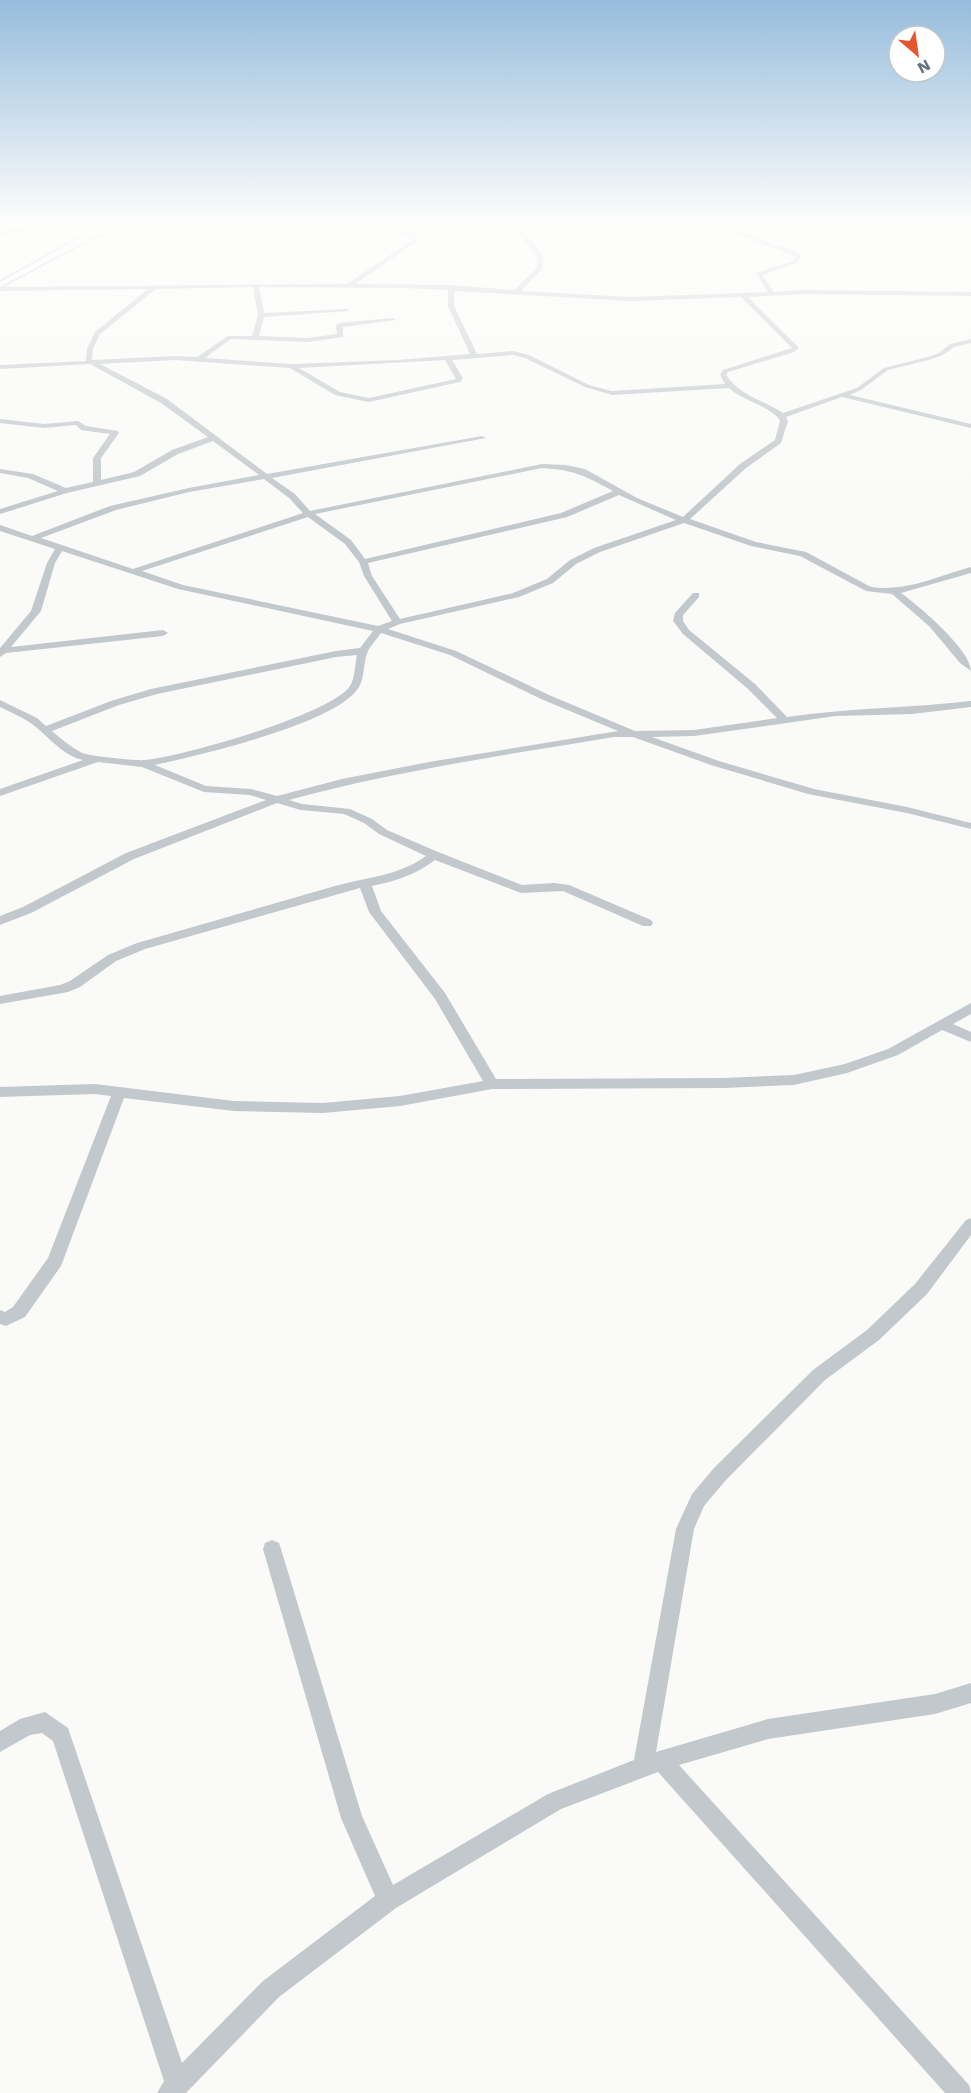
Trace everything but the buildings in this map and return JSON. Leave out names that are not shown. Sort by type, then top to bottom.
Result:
[{"type":"street","points":[[89,361],[90,349],[97,333],[114,320]]},
{"type":"street","points":[[255,338],[260,320]]},
{"type":"street","points":[[199,359],[225,339],[322,339],[341,336],[339,325],[393,320]]},
{"type":"street","points":[[457,320],[474,355]]},
{"type":"street","points":[[728,386],[723,375],[725,371],[796,348],[767,320]]},
{"type":"street","points":[[782,416],[859,389],[886,369],[930,358],[941,354],[952,345],[971,341]]},
{"type":"street","points":[[0,367],[89,361],[199,359],[292,366],[503,353],[527,356],[587,386],[612,393],[728,386],[782,416],[784,421],[778,441],[743,466],[684,520],[597,550],[573,562],[550,581],[516,595],[397,622],[379,629],[363,651],[355,686],[346,695],[318,712],[297,722],[253,736],[144,764]]},
{"type":"street","points":[[292,366],[329,389],[360,400],[369,400],[461,380],[447,358]]},
{"type":"street","points":[[89,361],[164,401],[292,496],[308,513],[348,542],[363,562],[368,576],[397,622]]},
{"type":"street","points":[[842,395],[971,426]]},
{"type":"street","points":[[0,421],[44,426],[78,423],[84,428],[115,433],[97,458],[97,483]]},
{"type":"street","points":[[0,512],[65,491],[137,474],[176,452],[213,438]]},
{"type":"street","points":[[34,538],[120,506],[265,476],[482,438]]},
{"type":"street","points":[[135,572],[308,513],[542,466],[566,467],[582,471],[634,500],[684,520],[754,544],[803,554],[869,590],[895,592],[971,570]]},
{"type":"street","points":[[0,471],[30,476],[65,491]]},
{"type":"street","points":[[363,562],[564,515],[618,492]]},
{"type":"street","points":[[0,528],[181,587],[379,629],[453,653],[544,698],[715,764],[812,792],[907,810],[971,826]]},
{"type":"street","points":[[1,652],[37,609],[47,580],[47,568],[61,547]]},
{"type":"street","points":[[895,592],[925,615],[946,638],[957,655],[971,668]]},
{"type":"street","points":[[696,595],[678,615],[678,621],[686,632],[751,686],[783,719]]},
{"type":"street","points":[[1,652],[163,633]]},
{"type":"street","points":[[46,730],[115,703],[155,691],[336,654],[363,651]]},
{"type":"street","points":[[0,703],[46,730],[81,757],[144,764],[204,789],[251,792],[315,810],[346,811],[368,821],[383,832],[434,855],[521,889],[534,890],[556,886],[565,888],[647,923]]},
{"type":"street","points":[[0,921],[27,910],[130,856],[279,799],[342,782],[567,741],[632,733],[694,733],[836,713],[912,711],[971,704]]},
{"type":"street","points":[[0,793],[94,760]]},
{"type":"street","points":[[0,1000],[63,989],[75,984],[112,958],[141,946],[342,888],[396,877],[417,868],[434,855]]},
{"type":"street","points":[[365,884],[375,912],[440,996],[492,1084]]},
{"type":"street","points":[[0,1092],[96,1089],[234,1106],[323,1108],[400,1101],[492,1084],[724,1083],[794,1080],[847,1068],[892,1052],[971,1008]]},
{"type":"street","points":[[942,1025],[971,1037]]},
{"type":"street","points":[[0,1317],[6,1319],[19,1312],[55,1261],[119,1092]]},
{"type":"street","points":[[652,1763],[685,1529],[698,1500],[720,1474],[819,1375],[873,1335],[921,1289],[971,1224]]},
{"type":"street","points":[[272,1549],[352,1818],[388,1899]]},
{"type":"street","points":[[0,1742],[27,1726],[45,1722],[61,1735],[173,2089],[271,1989],[388,1899],[555,1801],[652,1763],[768,1730],[935,1704],[971,1693]]},
{"type":"street","points":[[652,1763],[961,2093]]}]
